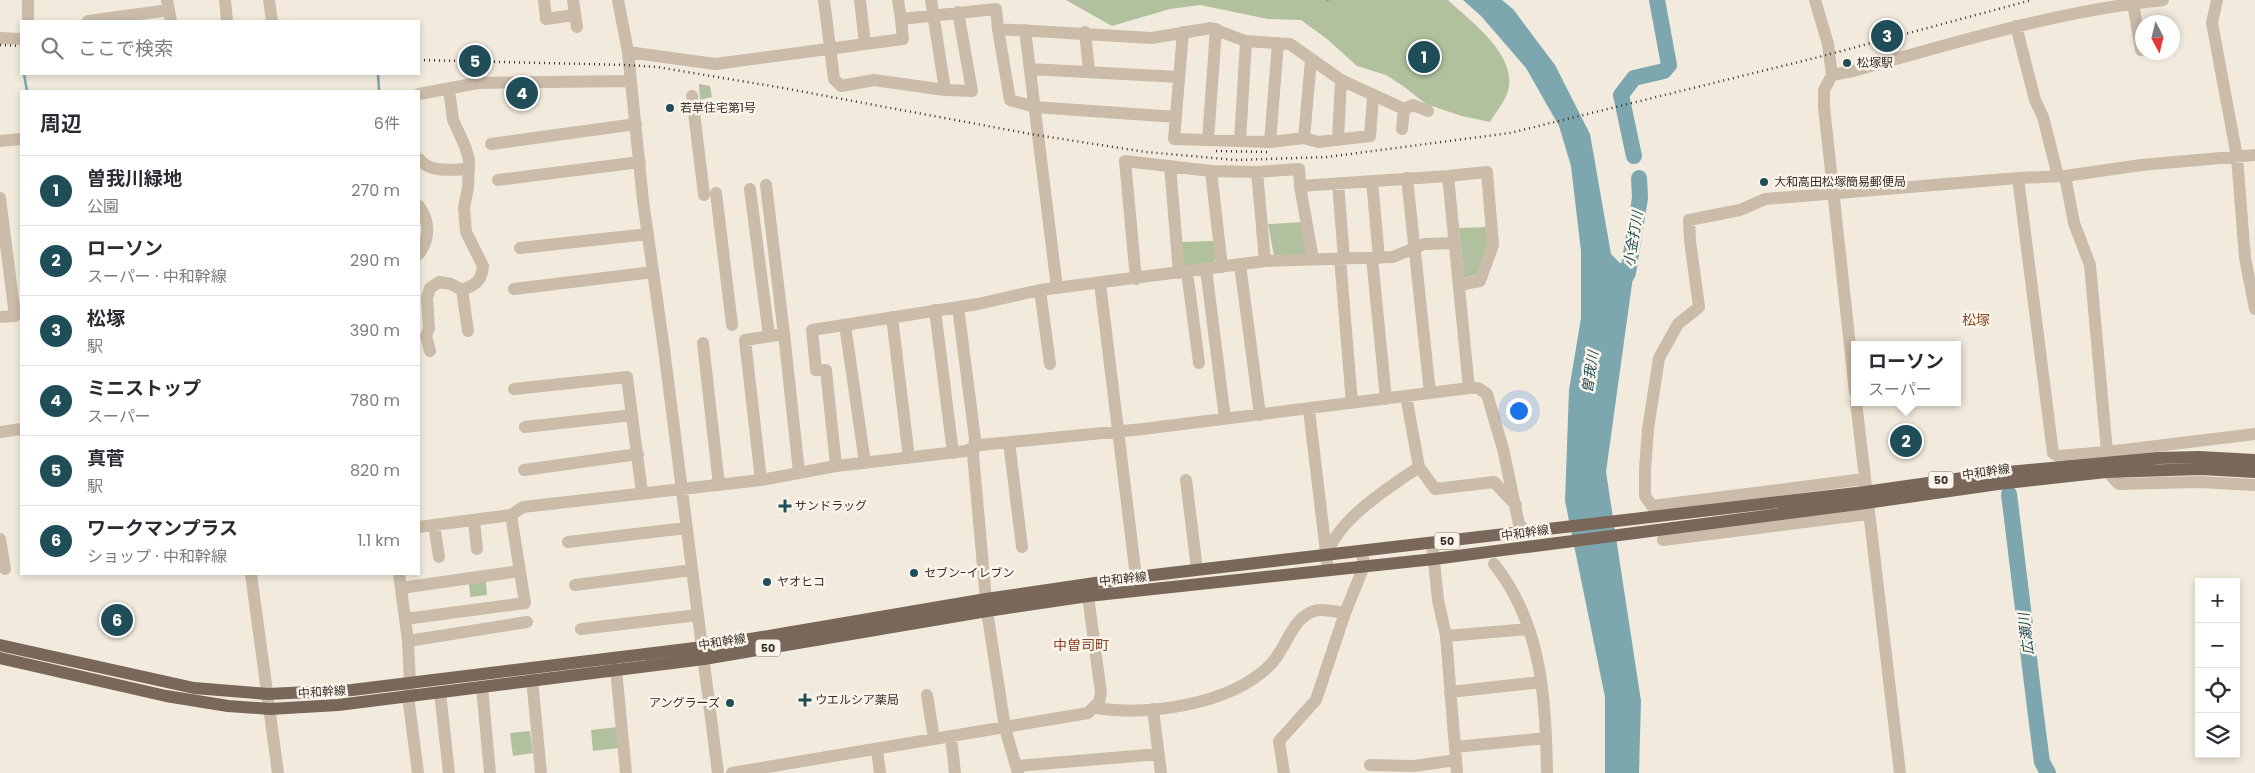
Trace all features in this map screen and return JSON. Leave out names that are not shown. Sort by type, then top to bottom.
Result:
[{"type":"main road","name":"中和幹線","points":[[1866,503],[2046,467],[2199,457],[2255,460]]},
{"type":"main road","name":"中和幹線","points":[[0,658],[166,696],[228,706],[270,709],[365,703],[616,669],[1136,577],[1197,569],[1530,532],[1630,527],[1866,503],[1998,484],[2106,462],[2255,472]]},
{"type":"main road","name":"中和幹線","points":[[986,605],[1434,559],[1538,545],[1630,527]]},
{"type":"main road","name":"中和幹線","points":[[0,645],[194,688],[268,694],[352,690],[410,682],[704,653]]},
{"type":"street","points":[[28,0],[28,20]]},
{"type":"street","points":[[225,0],[227,20]]},
{"type":"street","points":[[270,0],[272,20]]},
{"type":"street","points":[[544,0],[546,18],[576,21],[573,0]]},
{"type":"street","points":[[618,0],[628,52],[629,82],[636,124],[680,490],[704,653],[718,773]]},
{"type":"street","points":[[824,0],[834,80],[841,86],[874,80],[945,90],[972,91],[963,8]]},
{"type":"street","points":[[860,0],[865,44]]},
{"type":"street","points":[[628,52],[715,64],[903,39],[898,0]]},
{"type":"street","points":[[931,0],[945,90]]},
{"type":"street","points":[[1815,0],[1828,44],[1832,74],[1824,90],[1824,106],[1851,354]]},
{"type":"street","points":[[1832,74],[1853,71],[2053,17],[2133,3],[2162,0]]},
{"type":"street","points":[[2217,0],[2212,23],[2237,157],[2245,258],[2255,309]]},
{"type":"street","points":[[2133,3],[2135,16]]},
{"type":"street","points":[[900,19],[932,16],[963,8],[1000,4],[998,29],[1010,100],[1034,107],[1176,117]]},
{"type":"street","points":[[96,20],[169,11]]},
{"type":"street","points":[[2016,26],[2035,100],[2043,117],[2062,176],[2074,223],[2090,265],[2106,462],[2119,484],[2199,482],[2255,485]]},
{"type":"street","points":[[998,29],[1085,32],[1152,38],[1211,28],[1246,41],[1290,44],[1340,80],[1374,97],[1404,109],[1413,105],[1428,111]]},
{"type":"street","points":[[1208,140],[1216,29]]},
{"type":"street","points":[[1024,30],[1057,288]]},
{"type":"street","points":[[1085,32],[1089,71]]},
{"type":"street","points":[[1183,32],[1174,139],[1270,142],[1304,138],[1318,142],[1370,136],[1374,97]]},
{"type":"street","points":[[0,38],[20,39]]},
{"type":"street","points":[[1240,141],[1246,41]]},
{"type":"street","points":[[1270,142],[1278,43]]},
{"type":"street","points":[[1304,138],[1311,60]]},
{"type":"street","points":[[1030,69],[1179,77]]},
{"type":"street","points":[[1338,140],[1340,80]]},
{"type":"street","points":[[420,94],[478,83],[629,82]]},
{"type":"street","points":[[449,89],[454,120],[465,146],[469,169],[464,208],[466,232],[484,266],[480,280],[462,290]]},
{"type":"street","points":[[692,96],[732,324]]},
{"type":"street","points":[[1402,129],[1404,109]]},
{"type":"street","points":[[491,144],[636,124]]},
{"type":"street","points":[[0,141],[20,139]]},
{"type":"street","points":[[1864,479],[1652,506],[1645,496],[1648,428],[1659,358],[1678,324],[1699,308],[1689,220],[1740,210],[1765,199],[2062,176],[2141,165],[2255,155]]},
{"type":"street","points":[[420,160],[434,169],[469,169]]},
{"type":"street","points":[[1136,279],[1125,161],[1211,171],[1257,172],[1299,169],[1300,186],[1313,259]]},
{"type":"street","points":[[498,180],[640,162]]},
{"type":"street","points":[[1170,166],[1183,272],[1199,363]]},
{"type":"street","points":[[1211,171],[1222,267]]},
{"type":"street","points":[[1257,172],[1265,261]]},
{"type":"street","points":[[1300,186],[1487,172],[1492,245],[1480,281],[1459,285]]},
{"type":"street","points":[[1448,176],[1469,388]]},
{"type":"street","points":[[1407,178],[1430,392]]},
{"type":"street","points":[[2018,178],[2053,453],[2046,467]]},
{"type":"street","points":[[1372,181],[1386,399]]},
{"type":"street","points":[[1338,184],[1352,403]]},
{"type":"street","points":[[766,185],[799,472]]},
{"type":"street","points":[[750,189],[769,336]]},
{"type":"street","points":[[0,198],[18,315],[0,317]]},
{"type":"street","points":[[420,208],[426,220],[428,234],[420,252]]},
{"type":"street","points":[[520,248],[648,234]]},
{"type":"street","points":[[836,466],[826,370],[816,370],[812,330],[958,306],[1040,290],[1265,261],[1393,257],[1424,244],[1455,243]]},
{"type":"street","points":[[1240,265],[1260,415]]},
{"type":"street","points":[[1206,269],[1225,418]]},
{"type":"street","points":[[514,289],[653,272]]},
{"type":"street","points":[[430,351],[423,337],[429,328],[427,298],[430,288],[439,282],[450,284],[462,290]]},
{"type":"street","points":[[1100,283],[1136,577]]},
{"type":"street","points":[[462,290],[468,331]]},
{"type":"street","points":[[1040,290],[1050,364]]},
{"type":"street","points":[[958,306],[975,448],[973,454],[986,605],[1005,728],[1017,770],[1159,754]]},
{"type":"street","points":[[935,310],[952,453]]},
{"type":"street","points":[[892,317],[909,458]]},
{"type":"street","points":[[845,325],[865,463]]},
{"type":"street","points":[[761,480],[745,340],[784,334]]},
{"type":"street","points":[[703,343],[718,485]]},
{"type":"street","points":[[514,389],[627,377],[642,493]]},
{"type":"street","points":[[420,527],[511,515],[523,507],[761,480],[836,466],[952,453],[975,448],[980,445],[1117,432],[1225,418],[1309,410],[1430,392],[1478,388],[1487,394],[1503,449],[1520,524],[1530,532]]},
{"type":"street","points":[[1406,396],[1418,467],[1435,489],[1494,482],[1516,505]]},
{"type":"street","points":[[1856,406],[1866,503],[1900,773]]},
{"type":"street","points":[[1309,410],[1328,569]]},
{"type":"street","points":[[525,427],[632,415]]},
{"type":"street","points":[[0,432],[20,429]]},
{"type":"street","points":[[2053,453],[2058,456],[2106,462],[2255,434]]},
{"type":"street","points":[[1009,442],[1022,547]]},
{"type":"street","points":[[524,470],[638,454]]},
{"type":"street","points":[[1326,555],[1330,542],[1364,506],[1418,467]]},
{"type":"street","points":[[1186,480],[1197,569]]},
{"type":"street","points":[[1663,540],[1866,503]]},
{"type":"street","points":[[405,619],[525,603],[511,515]]},
{"type":"street","points":[[474,521],[477,549]]},
{"type":"street","points":[[434,525],[439,557]]},
{"type":"street","points":[[568,542],[686,528]]},
{"type":"street","points":[[0,539],[5,569]]},
{"type":"street","points":[[1432,543],[1438,600],[1446,636],[1458,773]]},
{"type":"street","points":[[1284,773],[1279,741],[1316,700],[1345,613],[1364,566],[1362,551]]},
{"type":"street","points":[[1494,564],[1508,582],[1525,614],[1529,629],[1541,682],[1547,773]]},
{"type":"street","points":[[575,585],[692,570]]},
{"type":"street","points":[[401,588],[520,571]]},
{"type":"street","points":[[251,575],[278,773]]},
{"type":"street","points":[[399,575],[408,641],[410,682],[408,696],[418,773]]},
{"type":"street","points":[[732,773],[1088,714],[1100,702],[1101,693],[1088,596]]},
{"type":"street","points":[[1096,708],[1153,709],[1218,697],[1233,691],[1270,666],[1299,621],[1315,611],[1345,613]]},
{"type":"street","points":[[581,629],[698,615]]},
{"type":"street","points":[[408,641],[527,622]]},
{"type":"street","points":[[1446,636],[1529,629]]},
{"type":"street","points":[[616,669],[626,773]]},
{"type":"street","points":[[532,679],[542,773]]},
{"type":"street","points":[[1450,692],[1541,682]]},
{"type":"street","points":[[482,687],[490,773]]},
{"type":"street","points":[[440,692],[449,773]]},
{"type":"street","points":[[927,695],[934,740]]},
{"type":"street","points":[[1153,709],[1161,773]]},
{"type":"street","points":[[951,737],[955,773]]},
{"type":"street","points":[[1370,765],[1414,766],[1455,753],[1546,738]]},
{"type":"street","points":[[877,749],[880,773]]},
{"type":"green space","points":[[1066,0],[1448,0],[1490,40],[1499,52],[1506,65],[1509,78],[1508,91],[1503,103],[1490,122],[1462,116],[1426,104],[1386,75],[1357,66],[1327,39],[1301,20],[1268,19],[1200,5],[1170,9],[1112,26]]},
{"type":"green space","points":[[699,84],[710,86],[712,97],[700,100]]},
{"type":"green space","points":[[1303,222],[1308,255],[1274,256],[1268,224]]},
{"type":"green space","points":[[1488,227],[1488,248],[1476,275],[1464,278],[1459,228]]},
{"type":"green space","points":[[1214,241],[1217,257],[1212,264],[1183,267],[1181,242]]},
{"type":"green space","points":[[486,581],[487,595],[470,597],[469,583]]},
{"type":"green space","points":[[617,727],[619,748],[593,751],[591,730]]},
{"type":"green space","points":[[530,731],[533,753],[513,756],[510,733]]},
{"type":"water","name":"曽我川","points":[[1463,0],[1502,0],[1513,9],[1555,65],[1590,134],[1611,254],[1620,263],[1635,262],[1606,472],[1641,701],[1639,773],[1605,773],[1605,697],[1565,501],[1569,390],[1581,318],[1581,251],[1571,166],[1559,126],[1526,68],[1481,16]]},
{"type":"waterway","name":"小金打川","points":[[1634,156],[1621,95],[1634,78],[1664,71],[1669,65],[1657,0]]},
{"type":"waterway","points":[[24,75],[27,90]]},
{"type":"waterway","points":[[378,75],[379,90]]},
{"type":"waterway","name":"小金打川","points":[[1622,283],[1628,273],[1640,198],[1639,178]]},
{"type":"waterway","name":"広瀬川","points":[[2009,494],[2042,762],[2048,773]]},
{"type":"railway","points":[[420,60],[657,67],[783,88],[1036,135],[1146,152],[1236,160],[1327,157],[1510,133],[1819,57],[2032,0]]},
{"type":"railway","points":[[0,45],[20,46]]},
{"type":"railway","points":[[1216,151],[1269,152]]},
{"type":"place","name":"松塚","points":[[1887,36]]},
{"type":"place","name":"曽我川緑地","points":[[1424,57]]},
{"type":"place","name":"真菅","points":[[475,61]]},
{"type":"place","name":"松塚駅","points":[[1847,63]]},
{"type":"place","name":"ミニストップ","points":[[522,93]]},
{"type":"place","name":"若草住宅第1号","points":[[670,108]]},
{"type":"place","name":"大和高田松塚簡易郵便局","points":[[1764,182]]},
{"type":"place","name":"ローソン","points":[[1906,441]]},
{"type":"place","name":"サンドラッグ","points":[[785,506]]},
{"type":"place","name":"セブン-イレブン","points":[[914,573]]},
{"type":"place","name":"ヤオヒコ","points":[[767,582]]},
{"type":"place","name":"ワークマンプラス","points":[[117,620]]},
{"type":"place","name":"ウエルシア薬局","points":[[805,700]]},
{"type":"place","name":"アングラーズ","points":[[730,703]]},
{"type":"district","name":"松塚","points":[[1976,320]]},
{"type":"district","name":"中曽司町","points":[[1081,645]]}]
